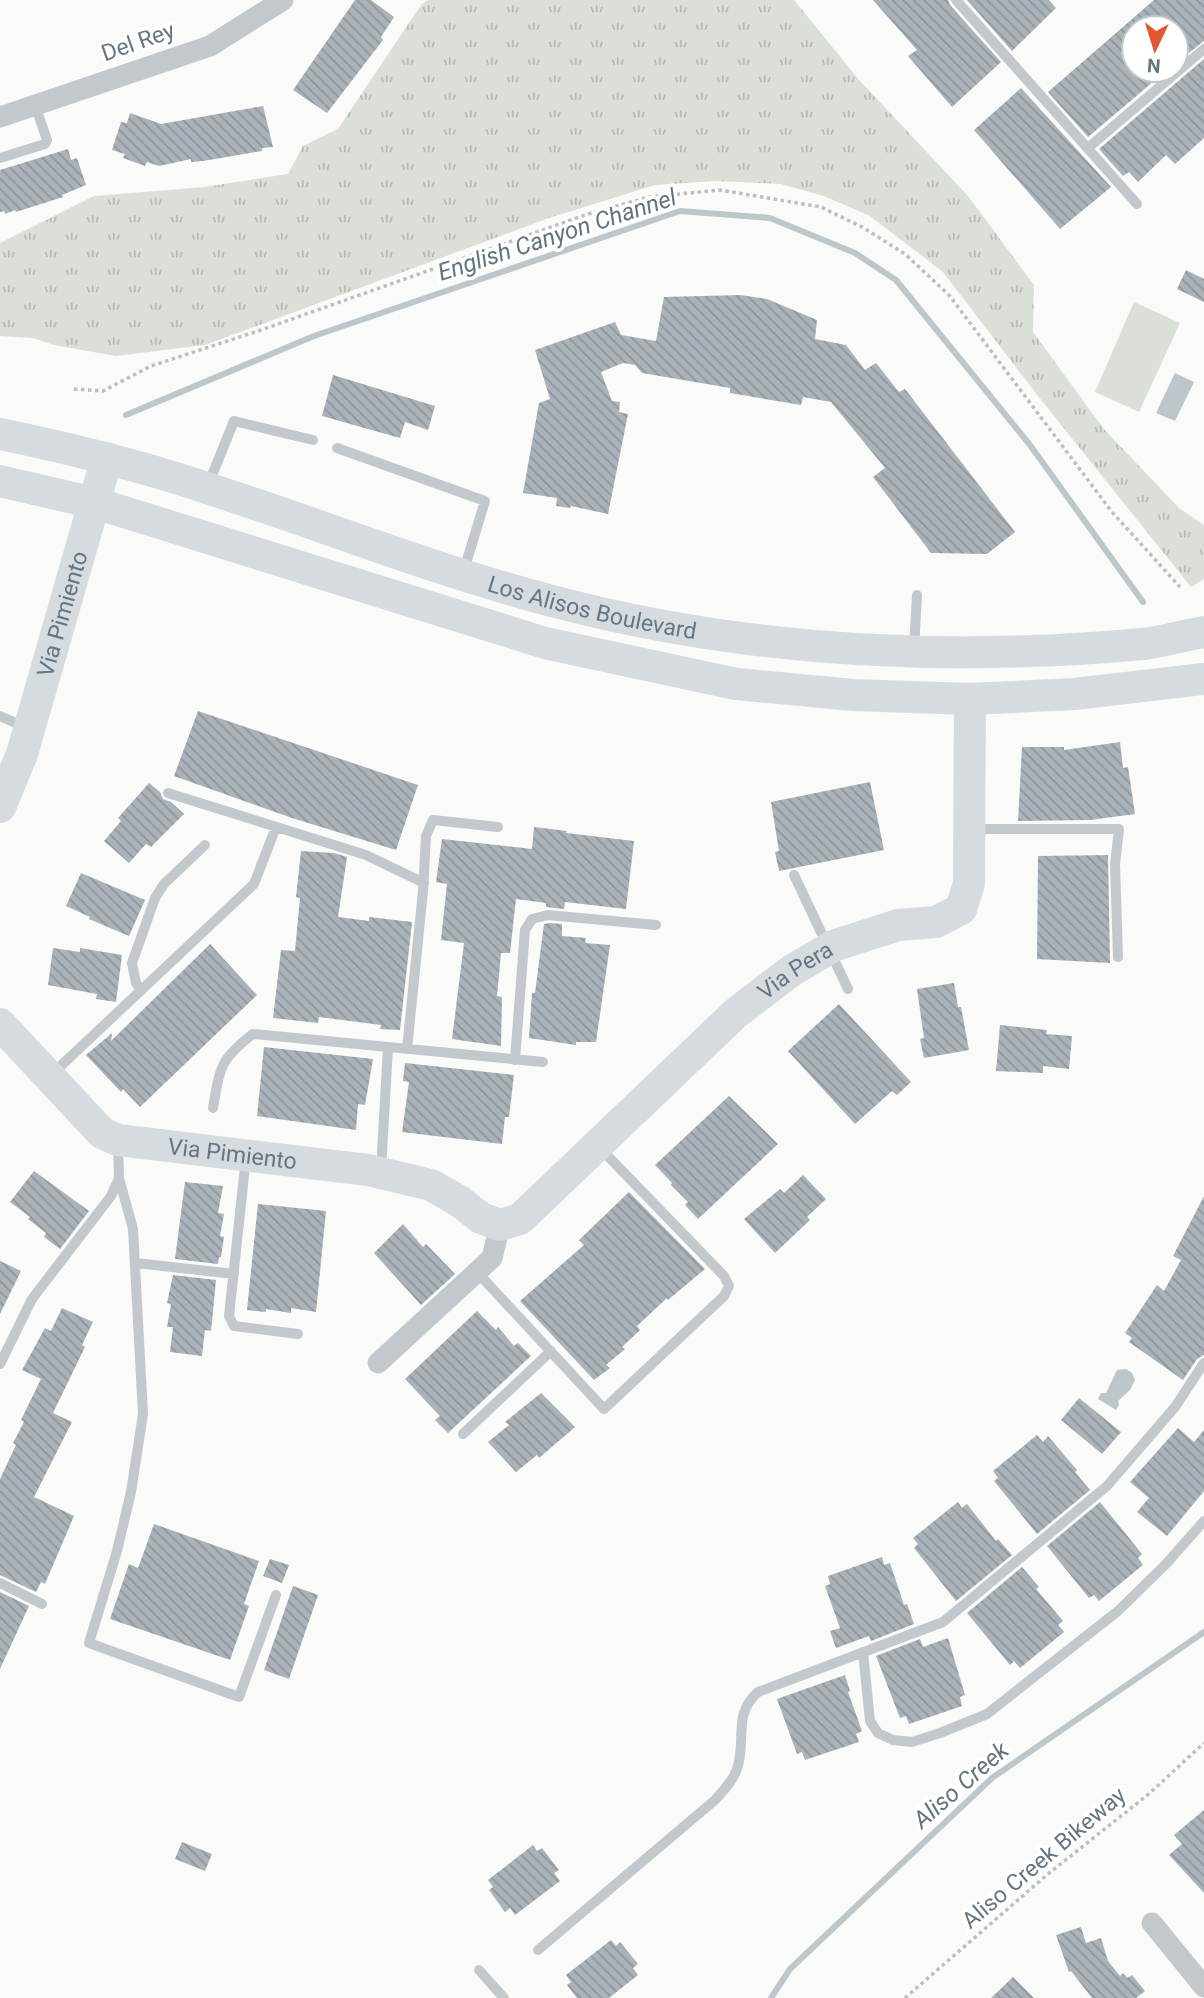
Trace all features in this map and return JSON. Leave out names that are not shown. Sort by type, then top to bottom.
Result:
[{"type":"main road","name":"Los Alisos Boulevard","points":[[0,434],[107,458],[551,601],[669,628],[774,642],[901,652],[1004,653],[1147,643],[1196,634]]},
{"type":"main road","name":"Via Pimiento","points":[[0,807],[30,729],[107,458]]},
{"type":"main road","name":"Los Alisos Boulevard","points":[[0,481],[95,503],[545,643],[736,684],[853,695],[970,699],[1074,694],[1193,681]]},
{"type":"main road","points":[[901,652],[906,664],[950,680],[970,699],[986,680],[1002,671],[1096,666],[1126,659],[1147,643]]},
{"type":"main road","name":"Via Pera","points":[[500,1225],[520,1219],[736,1013],[791,971],[828,949],[898,925],[936,922],[961,909],[969,884],[970,699]]},
{"type":"main road","name":"Via Pimiento","points":[[0,1024],[102,1133],[118,1140],[381,1173],[430,1185],[459,1201],[481,1218],[500,1225]]},
{"type":"street","name":"Del Rey","points":[[0,117],[210,46],[284,0]]},
{"type":"street","points":[[378,1363],[492,1258],[500,1225]]},
{"type":"street","points":[[1153,1923],[1204,1987]]},
{"type":"lane","points":[[956,0],[1137,204]]},
{"type":"lane","points":[[1088,148],[1204,48]]},
{"type":"lane","points":[[0,158],[45,144],[47,140],[35,105]]},
{"type":"lane","points":[[207,489],[234,421],[313,440]]},
{"type":"lane","points":[[337,448],[485,501],[463,574]]},
{"type":"lane","points":[[901,652],[917,595]]},
{"type":"lane","points":[[0,716],[30,729]]},
{"type":"lane","points":[[168,793],[366,855],[424,883]]},
{"type":"lane","points":[[407,1049],[424,883],[426,836],[433,820],[498,827]]},
{"type":"lane","points":[[48,1078],[254,884],[276,827]]},
{"type":"lane","points":[[970,829],[1119,829],[1115,864],[1118,957]]},
{"type":"lane","points":[[141,991],[136,983],[132,963],[155,898],[164,884],[205,845]]},
{"type":"lane","points":[[794,875],[848,989]]},
{"type":"lane","points":[[515,1060],[525,930],[532,919],[548,915],[656,925]]},
{"type":"lane","points":[[213,1108],[220,1068],[235,1048],[253,1034],[543,1062]]},
{"type":"lane","points":[[381,1173],[388,1047]]},
{"type":"lane","points":[[118,1140],[119,1178],[133,1228],[143,1414],[131,1492],[117,1551],[89,1643],[239,1697],[276,1595]]},
{"type":"lane","points":[[477,1272],[604,1409],[724,1296],[729,1286],[724,1276],[598,1145]]},
{"type":"lane","points":[[246,1155],[229,1316],[234,1326],[298,1334]]},
{"type":"lane","points":[[0,1364],[32,1298],[111,1196],[119,1178]]},
{"type":"lane","points":[[136,1263],[234,1274]]},
{"type":"lane","points":[[463,1434],[551,1352]]},
{"type":"lane","points":[[538,1950],[715,1801],[737,1769],[745,1705],[758,1692],[943,1622],[1107,1486],[1175,1406],[1204,1363]]},
{"type":"lane","points":[[863,1652],[870,1721],[878,1733],[893,1741],[912,1742],[940,1733],[987,1714],[1118,1611],[1166,1564],[1204,1521]]},
{"type":"lane","points":[[0,1583],[42,1604]]},
{"type":"lane","points":[[480,1970],[504,1998]]},
{"type":"path","points":[[74,388],[103,391],[151,366],[563,222],[649,197],[720,190],[821,207],[905,254],[950,295],[1112,512],[1180,587]]},
{"type":"path","name":"Aliso Creek Bikeway","points":[[905,1998],[1048,1874],[1150,1793],[1204,1743]]},
{"type":"green space","points":[[428,0],[794,0],[860,81],[968,196],[1034,285],[1033,332],[1103,428],[1179,508],[1204,525],[1204,579],[1191,587],[943,272],[870,216],[824,196],[781,184],[716,181],[655,185],[549,218],[205,345],[116,356],[54,345],[33,338],[0,336],[0,243],[94,196],[205,187],[288,174],[303,146],[338,129],[421,5]]},
{"type":"green space","points":[[1134,302],[1180,323],[1139,412],[1095,392]]},
{"type":"shaded area","points":[[1175,373],[1194,382],[1175,421],[1156,413]]},
{"type":"shaded area","points":[[1126,1369],[1132,1373],[1135,1380],[1130,1390],[1118,1401],[1116,1410],[1098,1399],[1101,1393],[1106,1393],[1117,1370]]},
{"type":"building","points":[[355,0],[371,0],[394,17],[381,37],[383,40],[327,113],[293,90]]},
{"type":"building","points":[[873,0],[948,0],[1001,62],[952,107],[908,56],[917,50]]},
{"type":"building","points":[[967,0],[1049,0],[1056,8],[1012,51]]},
{"type":"building","points":[[1154,0],[1204,0],[1204,41],[1190,52],[1190,14],[1138,14]]},
{"type":"building","points":[[1120,30],[1120,84],[1150,84],[1088,137],[1048,92]]},
{"type":"building","points":[[1204,59],[1204,138],[1175,164],[1166,155],[1138,182],[1129,172],[1123,176],[1099,149],[1175,84],[1190,84],[1190,71]]},
{"type":"building","points":[[1021,88],[1111,187],[1060,229],[974,130]]},
{"type":"building","points":[[263,106],[273,147],[262,148],[262,151],[203,161],[191,162],[191,159],[159,166],[147,162],[145,166],[123,158],[125,154],[112,150],[121,122],[127,123],[130,113],[161,124]]},
{"type":"building","points":[[68,149],[71,160],[77,158],[86,185],[62,195],[63,197],[16,212],[0,212],[0,170]]},
{"type":"building","points":[[1186,270],[1204,279],[1204,302],[1177,289]]},
{"type":"building","points":[[740,295],[767,299],[817,320],[815,339],[846,345],[865,370],[876,363],[899,392],[905,389],[1015,532],[987,554],[931,553],[873,477],[885,468],[831,402],[803,397],[801,405],[730,393],[730,388],[642,373],[635,365],[623,363],[601,372],[612,401],[620,402],[619,412],[628,414],[608,514],[571,506],[556,506],[557,498],[523,493],[539,403],[550,399],[535,350],[615,322],[621,335],[656,341],[664,297]]},
{"type":"building","points":[[333,375],[435,406],[428,430],[405,422],[400,438],[322,416]]},
{"type":"building","points":[[198,711],[418,785],[396,850],[292,818],[174,776]]},
{"type":"building","points":[[1120,742],[1123,768],[1128,767],[1135,814],[1090,820],[1018,821],[1022,747],[1064,747],[1064,750]]},
{"type":"building","points":[[870,782],[884,850],[779,871],[775,852],[779,851],[771,802]]},
{"type":"building","points":[[149,783],[160,792],[163,799],[171,802],[184,814],[151,847],[146,844],[129,863],[104,841],[121,821],[118,818]]},
{"type":"building","points":[[534,827],[634,841],[626,909],[565,902],[564,909],[546,907],[546,903],[516,899],[510,953],[501,953],[497,996],[502,997],[501,1046],[452,1039],[464,943],[441,940],[447,884],[436,882],[442,839],[532,849]]},
{"type":"building","points":[[301,851],[334,853],[347,857],[338,917],[412,922],[400,1030],[380,1029],[381,1025],[319,1017],[318,1023],[273,1018],[281,950],[295,951],[300,898],[296,897]]},
{"type":"building","points":[[1108,855],[1110,963],[1037,959],[1038,856]]},
{"type":"building","points":[[81,873],[145,900],[129,936],[66,906]]},
{"type":"building","points":[[544,924],[562,924],[562,936],[586,938],[585,943],[610,945],[596,1042],[576,1042],[576,1045],[529,1038],[532,993],[535,993]]},
{"type":"building","points":[[210,944],[257,995],[140,1107],[123,1089],[121,1092],[86,1055],[112,1033],[111,1041]]},
{"type":"building","points":[[53,948],[80,952],[80,948],[122,955],[116,1002],[96,999],[97,994],[48,985]]},
{"type":"building","points":[[954,983],[969,1050],[924,1058],[917,989]]},
{"type":"building","points":[[839,1004],[911,1082],[897,1095],[892,1091],[855,1124],[788,1051]]},
{"type":"building","points":[[1000,1025],[1047,1030],[1046,1034],[1072,1036],[1069,1069],[1043,1066],[1043,1073],[996,1071]]},
{"type":"building","points":[[264,1047],[373,1059],[365,1105],[358,1104],[356,1130],[257,1116]]},
{"type":"building","points":[[405,1063],[514,1075],[509,1117],[505,1117],[502,1144],[402,1132],[409,1082],[403,1081]]},
{"type":"building","points":[[729,1096],[778,1144],[698,1219],[685,1205],[688,1202],[655,1165]]},
{"type":"building","points":[[34,1171],[89,1211],[60,1249],[44,1237],[46,1233],[28,1219],[30,1217],[10,1202]]},
{"type":"building","points":[[803,1175],[826,1199],[807,1217],[810,1220],[775,1253],[744,1219],[780,1189],[784,1193]]},
{"type":"building","points":[[185,1182],[223,1186],[218,1213],[224,1214],[220,1236],[224,1237],[218,1264],[175,1259]]},
{"type":"building","points":[[629,1192],[705,1269],[668,1300],[667,1298],[637,1326],[640,1330],[622,1347],[625,1349],[606,1365],[610,1368],[594,1380],[520,1301],[584,1245],[579,1240]]},
{"type":"building","points":[[1204,1196],[1204,1355],[1197,1359],[1183,1380],[1129,1342],[1132,1338],[1125,1333],[1157,1285],[1164,1291],[1181,1260],[1173,1256]]},
{"type":"building","points":[[258,1204],[326,1211],[316,1312],[291,1308],[291,1313],[266,1309],[266,1312],[247,1310]]},
{"type":"building","points":[[403,1224],[423,1247],[426,1244],[455,1274],[421,1305],[374,1253]]},
{"type":"building","points":[[0,1261],[21,1271],[0,1314]]},
{"type":"building","points":[[173,1275],[216,1280],[211,1331],[205,1330],[202,1356],[170,1352],[173,1327],[167,1327],[171,1304],[167,1303]]},
{"type":"building","points":[[62,1308],[93,1322],[82,1345],[85,1347],[53,1413],[72,1422],[34,1497],[74,1516],[45,1584],[41,1582],[36,1592],[0,1575],[0,1479],[16,1445],[13,1443],[24,1422],[21,1420],[41,1379],[22,1370],[45,1328],[51,1331]]},
{"type":"building","points":[[477,1311],[496,1330],[498,1327],[514,1346],[518,1343],[531,1356],[448,1433],[435,1420],[440,1416],[405,1379]]},
{"type":"building","points":[[541,1393],[575,1427],[539,1458],[537,1455],[516,1472],[488,1442],[509,1425],[505,1422]]},
{"type":"building","points":[[1079,1398],[1121,1432],[1102,1454],[1061,1420]]},
{"type":"building","points":[[1178,1428],[1194,1442],[1204,1430],[1204,1491],[1167,1536],[1137,1512],[1149,1498],[1130,1482]]},
{"type":"building","points":[[1037,1435],[1043,1442],[1048,1436],[1090,1490],[1037,1534],[994,1481],[998,1478],[993,1471]]},
{"type":"building","points":[[958,1502],[962,1508],[967,1504],[996,1541],[998,1539],[1012,1555],[956,1601],[914,1548],[918,1544],[913,1538]]},
{"type":"building","points":[[1100,1502],[1142,1554],[1138,1558],[1143,1565],[1099,1601],[1094,1595],[1089,1598],[1047,1546]]},
{"type":"building","points":[[154,1524],[259,1561],[244,1604],[249,1606],[230,1660],[110,1619],[129,1564],[138,1568]]},
{"type":"building","points":[[882,1557],[884,1565],[890,1563],[904,1605],[907,1604],[914,1624],[871,1641],[869,1636],[836,1648],[830,1631],[840,1628],[825,1586],[830,1584],[828,1576]]},
{"type":"building","points":[[270,1559],[289,1565],[282,1583],[263,1576]]},
{"type":"building","points":[[1022,1567],[1039,1587],[1036,1589],[1063,1621],[1058,1625],[1064,1632],[1020,1668],[1014,1661],[1010,1665],[967,1613]]},
{"type":"building","points":[[293,1586],[318,1595],[289,1679],[264,1670]]},
{"type":"building","points":[[0,1592],[29,1606],[0,1669]]},
{"type":"building","points":[[948,1638],[965,1695],[960,1697],[962,1706],[909,1724],[906,1716],[900,1718],[876,1656],[920,1639],[923,1647]]},
{"type":"building","points":[[845,1675],[862,1731],[856,1734],[859,1742],[805,1760],[802,1752],[797,1754],[777,1699]]},
{"type":"building","points":[[1204,1810],[1204,1893],[1169,1855],[1182,1844],[1174,1835]]},
{"type":"building","points":[[182,1842],[212,1854],[205,1871],[175,1859]]},
{"type":"building","points":[[533,1845],[537,1851],[542,1848],[559,1870],[554,1873],[560,1881],[515,1915],[510,1908],[505,1912],[489,1890],[493,1887],[488,1880]]},
{"type":"building","points":[[1081,1927],[1086,1943],[1101,1938],[1108,1961],[1120,1976],[1123,1973],[1127,1978],[1132,1975],[1145,1991],[1136,1998],[1092,1998],[1071,1971],[1069,1972],[1056,1935]]},
{"type":"building","points":[[611,1940],[616,1946],[620,1942],[638,1964],[633,1968],[638,1975],[609,1998],[577,1998],[567,1985],[571,1982],[566,1975]]},
{"type":"building","points":[[1013,1977],[1034,1998],[991,1998]]},
{"type":"waterway","name":"English Canyon Channel","points":[[126,415],[314,336],[680,211],[770,218],[855,253],[896,280],[1030,445],[1143,602]]},
{"type":"waterway","name":"Aliso Creek","points":[[771,1998],[790,1969],[992,1778],[1204,1632]]}]
